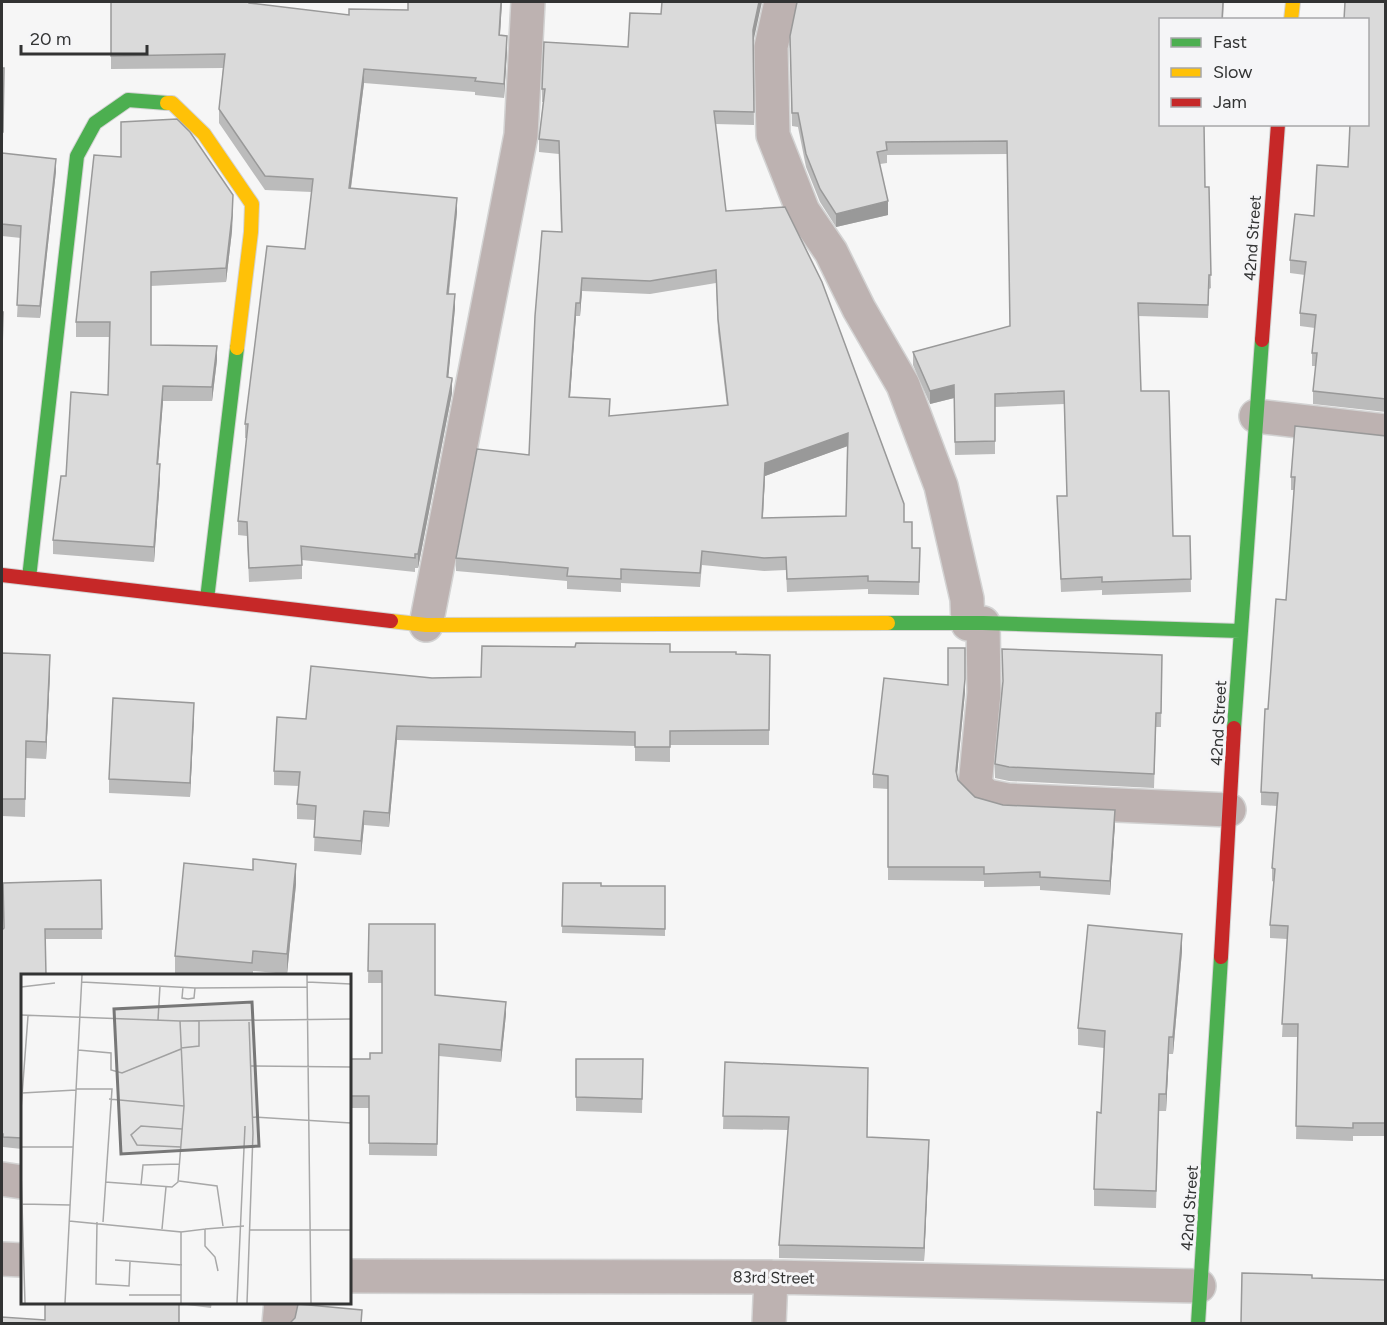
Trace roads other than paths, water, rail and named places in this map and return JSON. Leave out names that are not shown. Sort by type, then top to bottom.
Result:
[{"type":"street","points":[[426,625],[521,135],[528,2]]},
{"type":"street","points":[[781,2],[771,47],[773,135],[803,212],[831,252],[859,309],[903,385],[941,486],[967,599],[975,623],[984,704],[975,786],[987,796],[1007,800],[1229,810]]},
{"type":"street","points":[[1291,18],[1293,2]]},
{"type":"street","points":[[29,578],[77,156],[95,123],[128,100],[172,103],[204,134],[252,204],[251,232],[207,599]]},
{"type":"street","name":"42nd Street","points":[[1198,1323],[1198,1286],[1203,1254],[1240,631],[1278,126]]},
{"type":"street","points":[[1256,416],[1386,431]]},
{"type":"street","points":[[2,575],[426,625],[975,623],[1240,631]]},
{"type":"street","points":[[2,1179],[21,1182]]},
{"type":"street","points":[[2,1259],[21,1260]]},
{"type":"street","name":"83rd Street","points":[[351,1276],[771,1277],[1198,1286]]},
{"type":"street","points":[[770,1323],[771,1277]]},
{"type":"street","points":[[279,1323],[281,1304]]}]
